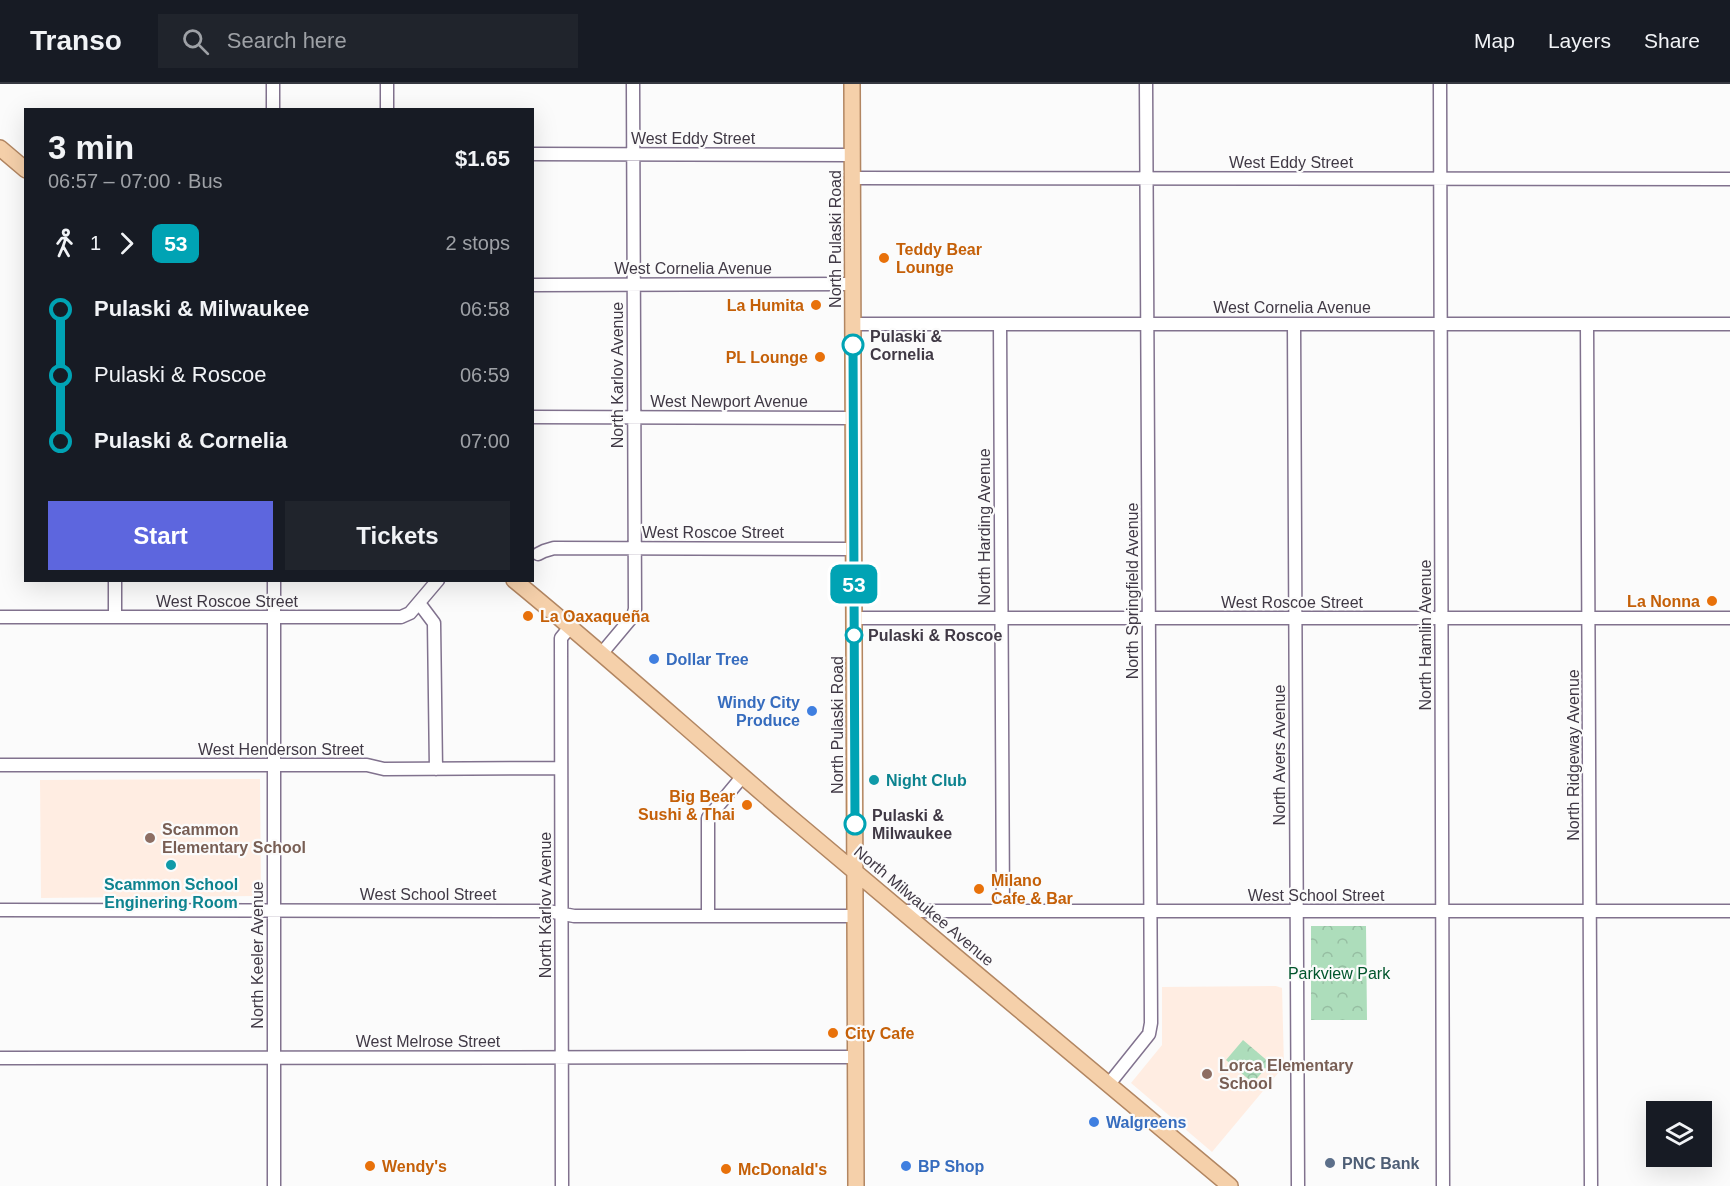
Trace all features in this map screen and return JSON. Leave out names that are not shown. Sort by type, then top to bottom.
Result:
[{"type":"main road","name":"North Pulaski Road","points":[[852,84],[856,1186]]},
{"type":"main road","points":[[0,148],[24,168]]},
{"type":"main road","name":"North Milwaukee Avenue","points":[[516,582],[602,653],[855,873],[1230,1186]]},
{"type":"street","points":[[273,84],[273,108]]},
{"type":"street","points":[[387,84],[387,108]]},
{"type":"street","name":"North Karlov Avenue","points":[[602,653],[633,616],[635,609],[633,84]]},
{"type":"street","name":"North Springfield Avenue","points":[[1109,1084],[1151,1029],[1146,84]]},
{"type":"street","name":"North Hamlin Avenue","points":[[1440,84],[1443,1186]]},
{"type":"street","name":"West Eddy Street","points":[[534,154],[853,155]]},
{"type":"street","name":"West Eddy Street","points":[[853,178],[1730,179]]},
{"type":"street","name":"West Cornelia Avenue","points":[[534,285],[853,284]]},
{"type":"street","name":"West Cornelia Avenue","points":[[853,324],[1730,324]]},
{"type":"street","name":"North Harding Avenue","points":[[1000,324],[1003,911]]},
{"type":"street","name":"North Avers Avenue","points":[[1294,324],[1298,1186]]},
{"type":"street","name":"North Ridgeway Avenue","points":[[1587,324],[1591,1186]]},
{"type":"street","name":"West Newport Avenue","points":[[534,417],[854,418]]},
{"type":"street","name":"West Roscoe Street","points":[[538,555],[544,550],[554,549],[854,549]]},
{"type":"street","points":[[115,582],[115,617]]},
{"type":"street","name":"North Keeler Avenue","points":[[274,582],[274,1186]]},
{"type":"street","name":"West Roscoe Street","points":[[0,617],[401,617],[410,613],[436,582]]},
{"type":"street","points":[[419,603],[434,623],[436,769]]},
{"type":"street","name":"West Roscoe Street","points":[[854,618],[1730,618]]},
{"type":"street","name":"North Karlov Avenue","points":[[562,1186],[561,638],[570,627]]},
{"type":"street","name":"West Henderson Street","points":[[0,765],[274,764],[367,765],[384,769],[561,768]]},
{"type":"street","points":[[708,916],[708,818],[742,777]]},
{"type":"street","name":"West School Street","points":[[0,910],[548,911],[574,916],[855,916]]},
{"type":"street","name":"West School Street","points":[[902,911],[1730,911]]},
{"type":"street","name":"West Melrose Street","points":[[0,1058],[856,1057]]},
{"type":"shaded area","name":"Scammon Elementary School","points":[[260,779],[261,896],[41,898],[40,780]]},
{"type":"shaded area","name":"Lorca Elementary School","points":[[1276,986],[1282,988],[1284,1066],[1212,1152],[1131,1083],[1162,1045],[1162,987]]},
{"type":"green space","name":"Parkview Park","points":[[1311,926],[1366,926],[1367,1020],[1311,1020]]},
{"type":"green space","points":[[1243,1040],[1270,1063],[1253,1083],[1226,1060]]},
{"type":"bus line","name":"53","points":[[853,345],[855,824]]},
{"type":"place","name":"Teddy Bear Lounge","points":[[884,258]]},
{"type":"place","name":"La Humita","points":[[816,305]]},
{"type":"place","name":"Pulaski & Cornelia","points":[[853,345]]},
{"type":"place","name":"PL Lounge","points":[[820,357]]},
{"type":"place","name":"La Nonna","points":[[1712,601]]},
{"type":"place","name":"La Oaxaqueña","points":[[528,616]]},
{"type":"place","name":"Pulaski & Roscoe","points":[[854,635]]},
{"type":"place","name":"Dollar Tree","points":[[654,659]]},
{"type":"place","name":"Windy City Produce","points":[[812,711]]},
{"type":"place","name":"Night Club","points":[[874,780]]},
{"type":"place","name":"Big Bear Sushi & Thai","points":[[747,805]]},
{"type":"place","name":"Pulaski & Milwaukee","points":[[855,824]]},
{"type":"place","name":"Scammon Elementary School","points":[[150,838]]},
{"type":"place","name":"Scammon School Enginering Room","points":[[171,865]]},
{"type":"place","name":"Milano Cafe & Bar","points":[[979,889]]},
{"type":"place","name":"City Cafe","points":[[833,1033]]},
{"type":"place","name":"Lorca Elementary School","points":[[1207,1074]]},
{"type":"place","name":"Walgreens","points":[[1094,1122]]},
{"type":"place","name":"PNC Bank","points":[[1330,1163]]},
{"type":"place","name":"Wendy's","points":[[370,1166]]},
{"type":"place","name":"BP Shop","points":[[906,1166]]},
{"type":"place","name":"McDonald's","points":[[726,1169]]}]
